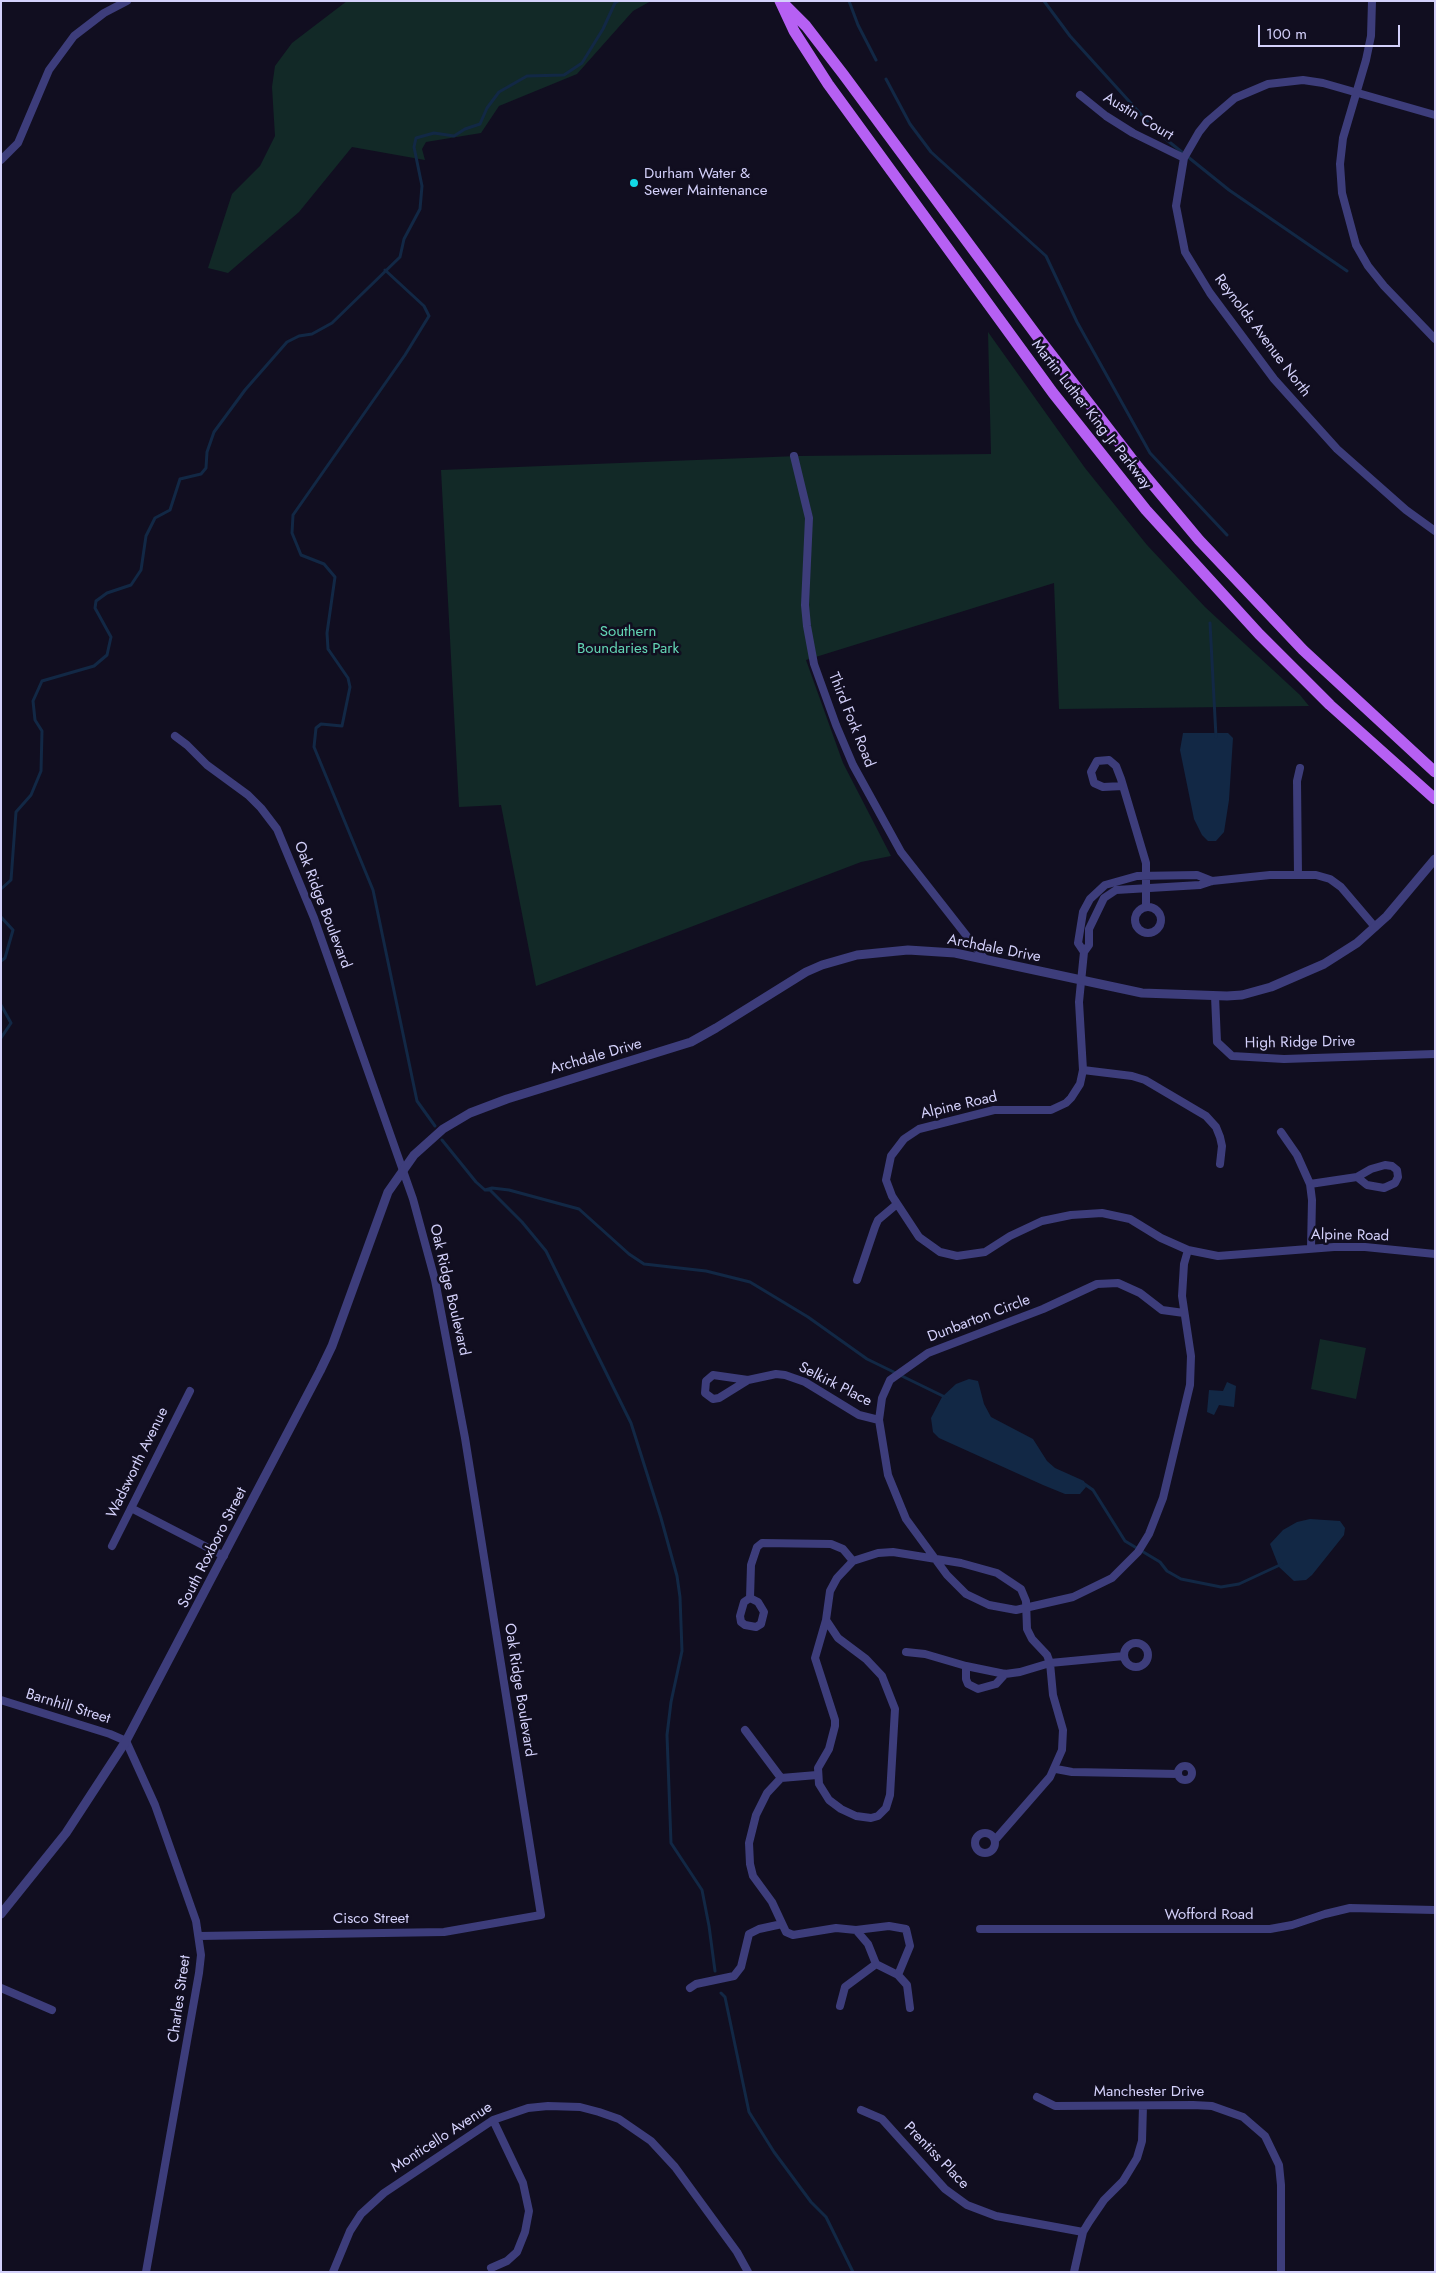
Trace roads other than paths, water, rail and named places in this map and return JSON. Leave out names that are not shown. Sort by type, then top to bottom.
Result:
[{"type":"main road","name":"Martin Luther King Jr Parkway","points":[[780,1],[806,26],[844,74],[1037,336],[1138,468],[1199,540],[1297,644],[1435,772]]},
{"type":"main road","name":"Martin Luther King Jr Parkway","points":[[780,1],[794,31],[828,84],[1054,393],[1146,510],[1252,627],[1330,705],[1435,799]]},
{"type":"street","points":[[1,160],[18,143],[49,70],[74,36],[104,13],[128,1]]},
{"type":"street","points":[[1372,1],[1370,36],[1366,60],[1354,93],[1343,138],[1340,164],[1342,193],[1356,245],[1368,266],[1384,286],[1435,339]]},
{"type":"street","name":"Reynolds Avenue North","points":[[1435,115],[1323,83],[1303,80],[1284,80],[1250,90],[1228,103],[1207,122],[1184,158],[1176,192],[1177,221],[1185,252],[1210,292],[1250,348],[1309,420],[1370,479],[1435,531]]},
{"type":"street","name":"Austin Court","points":[[1080,95],[1106,116],[1133,134],[1184,158]]},
{"type":"street","name":"Third Fork Road","points":[[794,456],[809,518],[805,605],[807,626],[814,664],[836,725],[860,780],[901,852],[984,958]]},
{"type":"street","name":"Oak Ridge Boulevard","points":[[175,736],[207,765],[248,795],[261,808],[277,830],[314,918],[402,1170],[431,1264],[448,1346],[465,1438],[541,1914]]},
{"type":"street","points":[[1123,786],[1103,787],[1094,783],[1090,772],[1097,761],[1109,760],[1116,766],[1123,786],[1146,863],[1146,907]]},
{"type":"street","points":[[1298,875],[1297,781],[1300,768]]},
{"type":"street","name":"Archdale Drive","points":[[402,1170],[436,1134],[470,1113],[507,1098],[691,1042],[822,965],[857,955],[908,950],[955,953],[1142,993],[1215,996],[1242,995],[1271,987],[1306,974],[1343,953],[1375,927],[1435,859]]},
{"type":"street","points":[[1084,952],[1078,943],[1079,927],[1083,912],[1090,899],[1105,885],[1131,876],[1197,875],[1212,881],[1316,874],[1330,879],[1341,887],[1375,927]]},
{"type":"street","name":"Alpine Road","points":[[1212,881],[1200,885],[1116,890],[1104,898],[1089,929],[1089,945],[1084,952],[1080,981],[1083,1070],[1080,1084],[1071,1098],[1066,1103],[1051,1110],[994,1110],[929,1126],[910,1133],[897,1147],[888,1164],[886,1180],[897,1204],[919,1237],[933,1248],[948,1255],[979,1254],[1010,1236],[1042,1221],[1087,1214],[1111,1214],[1130,1220],[1161,1238],[1188,1250],[1230,1256],[1311,1248],[1365,1248],[1435,1254]]},
{"type":"street","name":"High Ridge Drive","points":[[1215,996],[1217,1042],[1232,1056],[1284,1059],[1435,1054]]},
{"type":"street","points":[[1083,1070],[1138,1078],[1206,1116],[1216,1127],[1220,1137],[1222,1146],[1220,1164]]},
{"type":"street","points":[[1281,1132],[1297,1155],[1310,1184],[1312,1200],[1311,1248]]},
{"type":"street","points":[[1310,1184],[1357,1177],[1371,1169],[1385,1165],[1392,1166],[1397,1170],[1398,1177],[1395,1183],[1384,1188],[1367,1185],[1357,1177]]},
{"type":"street","name":"South Roxboro Street","points":[[1,1914],[66,1833],[126,1741],[332,1346],[382,1207],[402,1170]]},
{"type":"street","points":[[858,1280],[878,1220],[897,1204]]},
{"type":"street","name":"Dunbarton Circle","points":[[1184,1313],[1162,1310],[1140,1293],[1118,1283],[1097,1284],[1043,1310],[935,1350],[912,1363],[890,1380],[886,1387],[879,1420],[888,1475],[901,1509],[957,1587],[976,1600],[1004,1609],[1026,1609],[1072,1597],[1102,1585],[1131,1560],[1149,1534],[1163,1498],[1190,1385],[1191,1356],[1184,1313],[1182,1279],[1188,1250]]},
{"type":"street","name":"Selkirk Place","points":[[748,1380],[719,1398],[712,1399],[705,1393],[706,1381],[713,1376],[748,1380],[776,1374],[795,1377],[853,1412],[879,1420]]},
{"type":"street","name":"Wadsworth Avenue","points":[[112,1546],[190,1391]]},
{"type":"street","points":[[131,1508],[224,1556]]},
{"type":"street","points":[[750,1598],[751,1565],[757,1548],[762,1543],[831,1544],[843,1549],[853,1561]]},
{"type":"street","points":[[826,1620],[838,1638],[873,1666],[882,1676],[895,1709],[888,1803],[878,1816],[856,1816],[829,1800],[823,1792],[817,1775],[829,1749],[835,1726],[835,1720],[815,1658],[826,1620],[830,1591],[841,1574],[853,1561],[878,1553],[893,1552],[934,1557],[997,1573],[1013,1581],[1021,1589],[1026,1609],[1027,1629],[1032,1639],[1047,1655],[1050,1663],[1053,1695],[1063,1730],[1062,1750],[1056,1769],[994,1840]]},
{"type":"street","points":[[906,1652],[946,1659],[966,1666],[1005,1674],[1020,1672],[1050,1663],[1124,1656]]},
{"type":"street","points":[[966,1666],[968,1684],[978,1689],[996,1684],[1005,1674]]},
{"type":"street","name":"Barnhill Street","points":[[1,1700],[110,1734],[126,1741]]},
{"type":"street","points":[[745,1730],[781,1778]]},
{"type":"street","name":"Charles Street","points":[[126,1741],[154,1806],[199,1936],[200,1974],[146,2272]]},
{"type":"street","points":[[1056,1769],[1072,1772],[1178,1774]]},
{"type":"street","points":[[817,1775],[781,1778],[766,1793],[756,1815],[749,1856],[753,1876],[772,1902],[786,1932],[793,1935],[836,1928],[856,1930],[889,1926],[906,1929],[910,1946],[898,1975]]},
{"type":"street","name":"Wofford Road","points":[[980,1929],[1270,1929],[1292,1926],[1325,1914],[1350,1908],[1435,1910]]},
{"type":"street","name":"Cisco Street","points":[[199,1936],[444,1932],[541,1914]]},
{"type":"street","points":[[690,1988],[696,1984],[734,1976],[742,1966],[749,1934],[759,1929],[782,1924]]},
{"type":"street","points":[[856,1930],[868,1944],[876,1964],[898,1975],[907,1985],[910,2008]]},
{"type":"street","points":[[840,2006],[845,1987],[876,1964]]},
{"type":"street","points":[[1,1988],[52,2010]]},
{"type":"street","name":"Manchester Drive","points":[[1036,2097],[1055,2106],[1212,2106],[1243,2117],[1265,2136],[1279,2165],[1281,2184],[1281,2272]]},
{"type":"street","name":"Monticello Avenue","points":[[333,2272],[350,2231],[370,2204],[493,2120],[528,2108],[548,2106],[580,2107],[619,2119],[637,2130],[663,2152],[737,2252],[748,2272]]},
{"type":"street","points":[[1074,2272],[1083,2232],[1104,2200],[1123,2181],[1137,2158],[1142,2141],[1143,2106]]},
{"type":"street","name":"Prentiss Place","points":[[861,2110],[882,2119],[945,2189],[967,2205],[996,2216],[1083,2232]]},
{"type":"street","points":[[491,2268],[507,2261],[517,2252],[526,2232],[529,2211],[523,2183],[493,2120]]},
{"type":"water","points":[[1183,733],[1228,733],[1233,738],[1229,800],[1224,832],[1216,841],[1208,841],[1202,835],[1194,819],[1180,750]]},
{"type":"water","points":[[969,1379],[978,1381],[984,1404],[991,1417],[1033,1439],[1047,1461],[1055,1468],[1084,1481],[1086,1487],[1080,1494],[1065,1494],[1043,1485],[939,1438],[933,1432],[931,1418],[942,1397],[956,1384]]},
{"type":"water","points":[[1227,1382],[1236,1386],[1234,1407],[1219,1405],[1214,1415],[1207,1412],[1209,1390],[1223,1391]]},
{"type":"water","points":[[1310,1519],[1340,1521],[1345,1528],[1344,1535],[1312,1575],[1306,1580],[1294,1581],[1279,1567],[1270,1544],[1283,1530],[1297,1522]]},
{"type":"waterway","points":[[1,889],[11,880],[16,812],[31,795],[41,771],[42,731],[35,720],[33,701],[42,681],[94,666],[107,655],[111,637],[95,608],[96,601],[107,593],[131,585],[141,570],[146,536],[155,518],[170,510],[180,479],[201,474],[206,468],[207,452],[214,432],[245,390],[287,342],[299,336],[312,334],[332,323],[400,257],[404,239],[420,209],[422,186],[414,147],[416,138],[434,133],[454,136],[465,129],[480,124],[487,108],[499,92],[527,76],[564,75],[582,63],[603,29],[615,3],[618,1]]},
{"type":"waterway","points":[[849,1],[858,25],[876,60]]},
{"type":"waterway","points":[[1044,1],[1070,36],[1157,132],[1229,190],[1347,271]]},
{"type":"waterway","points":[[886,79],[910,124],[931,152],[1046,256],[1077,322],[1150,453],[1227,535]]},
{"type":"waterway","points":[[385,270],[424,306],[429,316],[405,355],[293,515],[292,533],[301,555],[324,564],[335,577],[327,633],[328,649],[348,678],[350,687],[342,726],[321,724],[316,728],[314,747],[373,890],[417,1101],[435,1126]]},
{"type":"waterway","points":[[1210,623],[1216,737]]},
{"type":"waterway","points":[[1,917],[13,930],[5,958],[1,961]]},
{"type":"waterway","points":[[1,1005],[11,1023],[1,1038]]},
{"type":"waterway","points":[[442,1140],[476,1182],[485,1190],[490,1190],[522,1222],[546,1251],[631,1423],[661,1518],[677,1576],[680,1597],[682,1651],[671,1702],[667,1735],[671,1843],[702,1890],[715,1971]]},
{"type":"waterway","points":[[485,1190],[492,1188],[509,1190],[579,1209],[629,1254],[644,1264],[706,1271],[750,1282],[808,1317],[867,1359],[947,1398]]},
{"type":"waterway","points":[[1083,1483],[1093,1490],[1125,1541],[1160,1562],[1167,1571],[1181,1579],[1221,1587],[1239,1584],[1282,1564]]},
{"type":"waterway","points":[[721,1993],[725,1997],[749,2112],[774,2152],[811,2202],[826,2217],[853,2272]]},
{"type":"place","name":"Durham Water & Sewer Maintenance","points":[[634,183]]},
{"type":"park label","name":"Southern Boundaries Park","points":[[628,640]]}]
